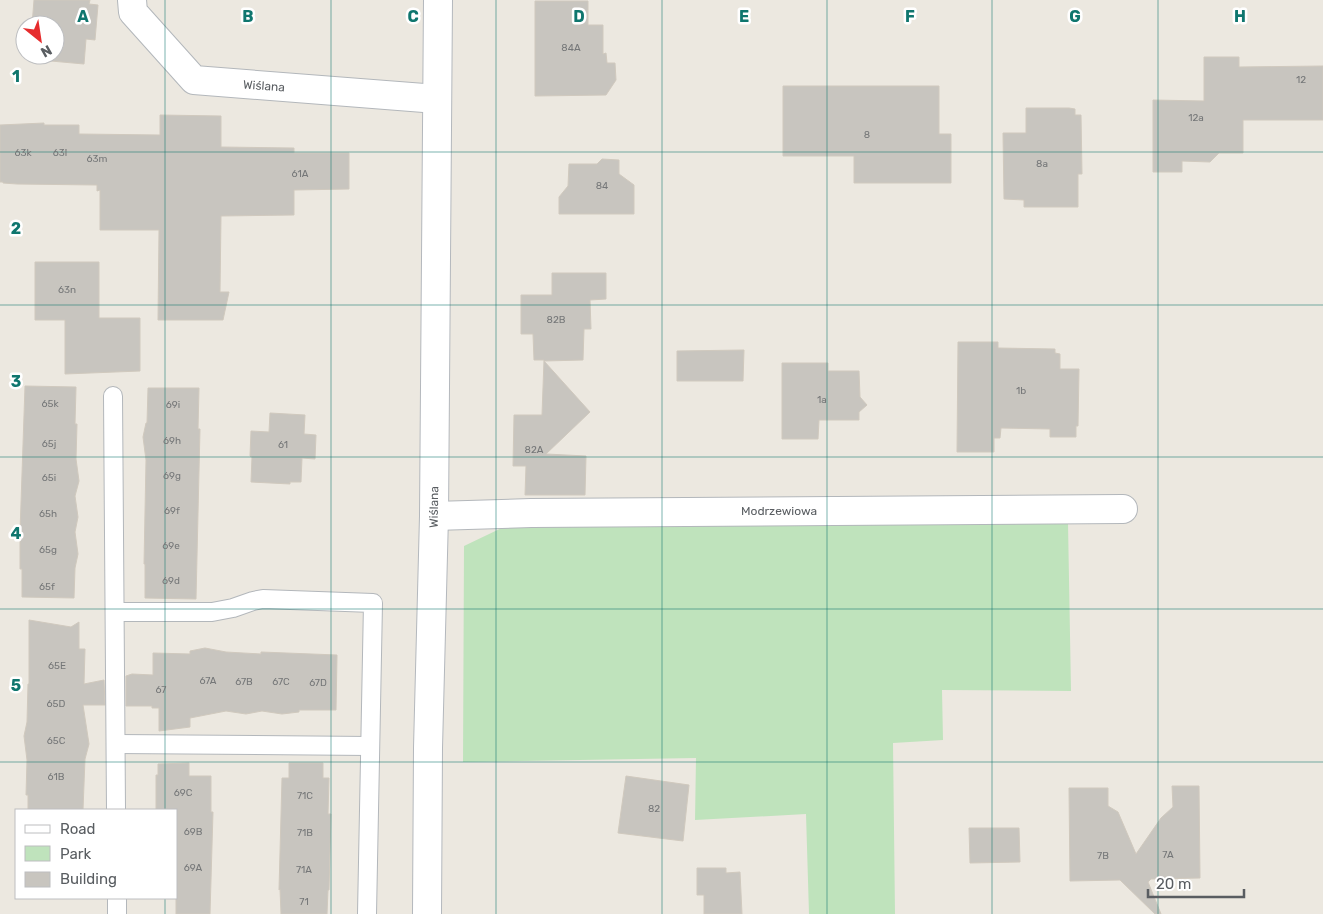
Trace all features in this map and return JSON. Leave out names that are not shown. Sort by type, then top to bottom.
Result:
[{"type":"street","name":"Wiślana","points":[[132,0],[133,12],[194,80],[438,99]]},
{"type":"street","name":"Wiślana","points":[[427,914],[428,748],[434,516],[438,0]]},
{"type":"street","name":"Modrzewiowa","points":[[434,516],[531,513],[1123,509]]},
{"type":"lane","points":[[113,396],[116,809]]},
{"type":"lane","points":[[115,612],[221,611],[263,599],[373,603],[367,914]]},
{"type":"lane","points":[[116,744],[370,746]]},
{"type":"lane","points":[[117,899],[117,914]]},
{"type":"green space","points":[[512,523],[1068,523],[1071,691],[942,690],[943,740],[893,743],[895,914],[809,914],[806,814],[695,820],[696,758],[463,762],[464,546]]},
{"type":"building","points":[[34,0],[90,0],[89,4],[98,5],[95,40],[86,39],[84,64],[65,62],[65,15],[33,15]]},
{"type":"building","points":[[535,1],[588,1],[588,25],[603,25],[603,54],[606,53],[607,63],[615,63],[616,80],[606,95],[535,96]]},
{"type":"building","points":[[1204,57],[1239,57],[1239,67],[1323,66],[1323,120],[1243,120],[1243,153],[1219,153],[1210,162],[1182,161],[1182,172],[1153,172],[1153,100],[1204,101]]},
{"type":"building","points":[[783,86],[939,86],[939,134],[951,134],[951,183],[854,183],[854,156],[783,156]]},
{"type":"building","points":[[1026,108],[1069,108],[1075,109],[1075,115],[1081,115],[1082,174],[1078,174],[1078,207],[1024,207],[1024,200],[1004,199],[1003,133],[1026,133]]},
{"type":"building","points":[[160,115],[221,116],[221,147],[294,148],[294,153],[349,153],[349,189],[294,190],[294,215],[221,216],[220,292],[229,292],[223,320],[158,320],[159,230],[100,230],[100,190],[97,191],[97,185],[0,182],[0,125],[44,123],[44,125],[79,125],[79,134],[160,135]]},
{"type":"building","points":[[602,159],[619,160],[619,174],[634,185],[634,214],[559,214],[559,197],[568,186],[569,164],[597,164]]},
{"type":"building","points":[[35,262],[99,262],[99,318],[140,318],[140,371],[65,374],[65,320],[35,320]]},
{"type":"building","points":[[552,273],[606,273],[606,299],[590,300],[591,329],[584,329],[583,360],[544,361],[590,412],[546,454],[586,456],[585,495],[525,495],[526,466],[513,466],[514,415],[542,415],[544,360],[534,360],[533,334],[521,334],[521,295],[552,295]]},
{"type":"building","points":[[958,342],[998,342],[998,348],[1055,349],[1055,353],[1060,354],[1060,369],[1079,369],[1078,426],[1076,426],[1076,437],[1050,437],[1050,429],[1001,428],[1000,438],[994,438],[994,452],[957,452]]},
{"type":"building","points":[[744,350],[743,381],[677,381],[677,351]]},
{"type":"building","points":[[782,363],[828,363],[828,371],[859,371],[860,397],[867,405],[859,412],[859,420],[819,420],[818,439],[782,439]]},
{"type":"building","points":[[25,386],[76,387],[76,459],[79,481],[75,496],[78,517],[75,532],[78,554],[75,568],[74,598],[22,597],[20,532]]},
{"type":"building","points":[[148,388],[199,388],[198,429],[200,429],[196,599],[145,598],[146,460],[143,437],[147,423]]},
{"type":"building","points":[[270,413],[305,415],[304,434],[316,435],[315,459],[302,458],[301,482],[290,482],[290,484],[251,482],[251,431],[269,432]]},
{"type":"building","points":[[29,620],[71,627],[79,622],[79,649],[85,649],[84,684],[104,680],[105,705],[83,705],[89,744],[85,759],[83,809],[28,809],[28,795],[26,795],[27,760],[24,736],[27,722]]},
{"type":"building","points":[[205,648],[226,652],[261,654],[261,652],[337,655],[336,710],[299,710],[299,712],[282,714],[262,711],[246,714],[226,711],[190,718],[190,727],[159,731],[159,708],[152,708],[152,706],[126,706],[126,676],[132,674],[153,675],[153,653],[190,654],[190,651]]},
{"type":"building","points":[[189,763],[189,776],[211,776],[211,812],[213,812],[210,914],[176,914],[176,899],[178,899],[178,809],[156,809],[156,775],[158,775],[158,764]]},
{"type":"building","points":[[289,763],[323,763],[323,778],[329,778],[328,814],[331,814],[327,914],[281,914],[279,890],[282,778],[289,778]]},
{"type":"building","points":[[626,776],[689,785],[683,841],[618,833]]},
{"type":"building","points":[[1172,786],[1199,786],[1200,878],[1151,879],[1148,882],[1161,914],[1155,914],[1120,880],[1070,881],[1069,788],[1108,788],[1108,806],[1118,812],[1136,854],[1161,818],[1173,807]]},
{"type":"building","points":[[969,828],[1019,828],[1020,862],[970,863]]},
{"type":"building","points":[[697,868],[726,868],[726,873],[740,872],[742,914],[704,914],[704,895],[697,895]]}]
